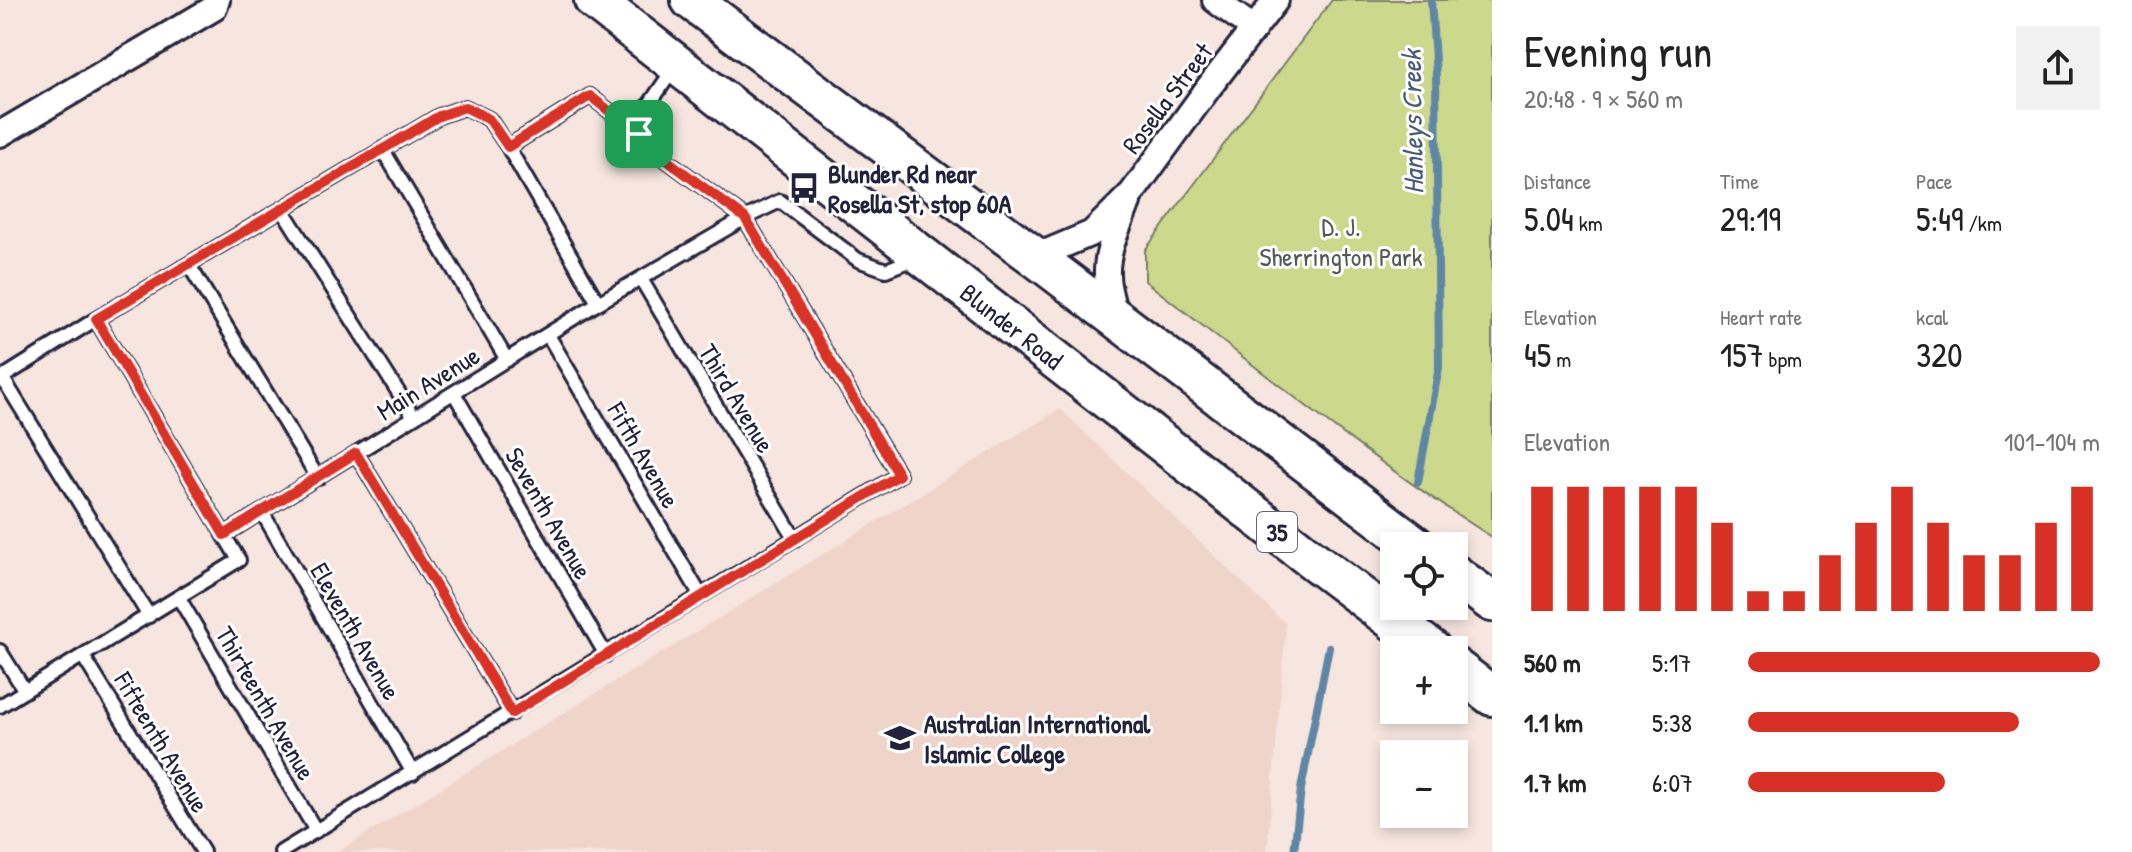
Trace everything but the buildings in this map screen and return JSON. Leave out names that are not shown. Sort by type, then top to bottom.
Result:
[{"type":"main road","name":"Blunder Road","points":[[594,0],[1413,636]]},
{"type":"main road","points":[[691,0],[1398,532]]},
{"type":"main road","points":[[1468,584],[1492,602]]},
{"type":"main road","points":[[1468,678],[1492,696]]},
{"type":"street","points":[[0,134],[214,8],[217,0]]},
{"type":"street","points":[[1215,0],[1254,29]]},
{"type":"street","name":"Rosella Street","points":[[1035,257],[1092,233],[1132,193],[1276,0]]},
{"type":"street","name":"Rosella Street","points":[[1116,318],[1106,278],[1109,251],[1132,193]]},
{"type":"lane","points":[[639,134],[640,118],[677,64]]},
{"type":"lane","points":[[281,852],[899,475],[745,218],[649,147],[639,134],[590,96],[508,147]]},
{"type":"lane","points":[[149,616],[1,378],[439,116],[465,107],[489,119],[508,147],[598,303]]},
{"type":"lane","points":[[383,150],[507,360]]},
{"type":"lane","name":"Main Avenue","points":[[224,535],[598,303],[780,201],[858,260],[886,270],[923,255]]},
{"type":"lane","points":[[282,209],[414,417]]},
{"type":"lane","points":[[189,265],[318,478]]},
{"type":"lane","name":"Third Avenue","points":[[641,279],[795,539]]},
{"type":"lane","points":[[0,706],[239,560],[96,319]]},
{"type":"lane","name":"Fifth Avenue","points":[[548,335],[701,596]]},
{"type":"lane","name":"Seventh Avenue","points":[[454,393],[606,655]]},
{"type":"lane","points":[[356,453],[512,713]]},
{"type":"lane","name":"Eleventh Avenue","points":[[262,512],[413,773]]},
{"type":"lane","name":"Thirteenth Avenue","points":[[179,598],[316,831]]},
{"type":"lane","points":[[0,651],[25,691]]},
{"type":"lane","name":"Fifteenth Avenue","points":[[83,656],[203,852]]},
{"type":"shaded area","name":"Australian International Islamic College","points":[[1060,409],[1286,624],[1267,852],[337,852]]},
{"type":"green space","name":"D. J. Sherrington Park","points":[[1332,0],[1492,0],[1492,537],[1359,445],[1145,281],[1145,250]]},
{"type":"waterway","name":"Hanleys Creek","points":[[1418,482],[1439,367],[1436,76],[1431,0]]},
{"type":"waterway","name":"Hanleys Creek","points":[[1294,852],[1301,789],[1329,647]]},
{"type":"place","name":"Blunder Rd near Rosella St, stop 60A","points":[[804,188]]},
{"type":"place","name":"Australian International Islamic College","points":[[900,738]]},
{"type":"route","points":[[590,96],[639,134],[649,147],[745,218],[899,475],[512,713],[356,453],[224,535],[96,319],[439,116],[465,107],[489,119],[508,147],[590,96]]}]
